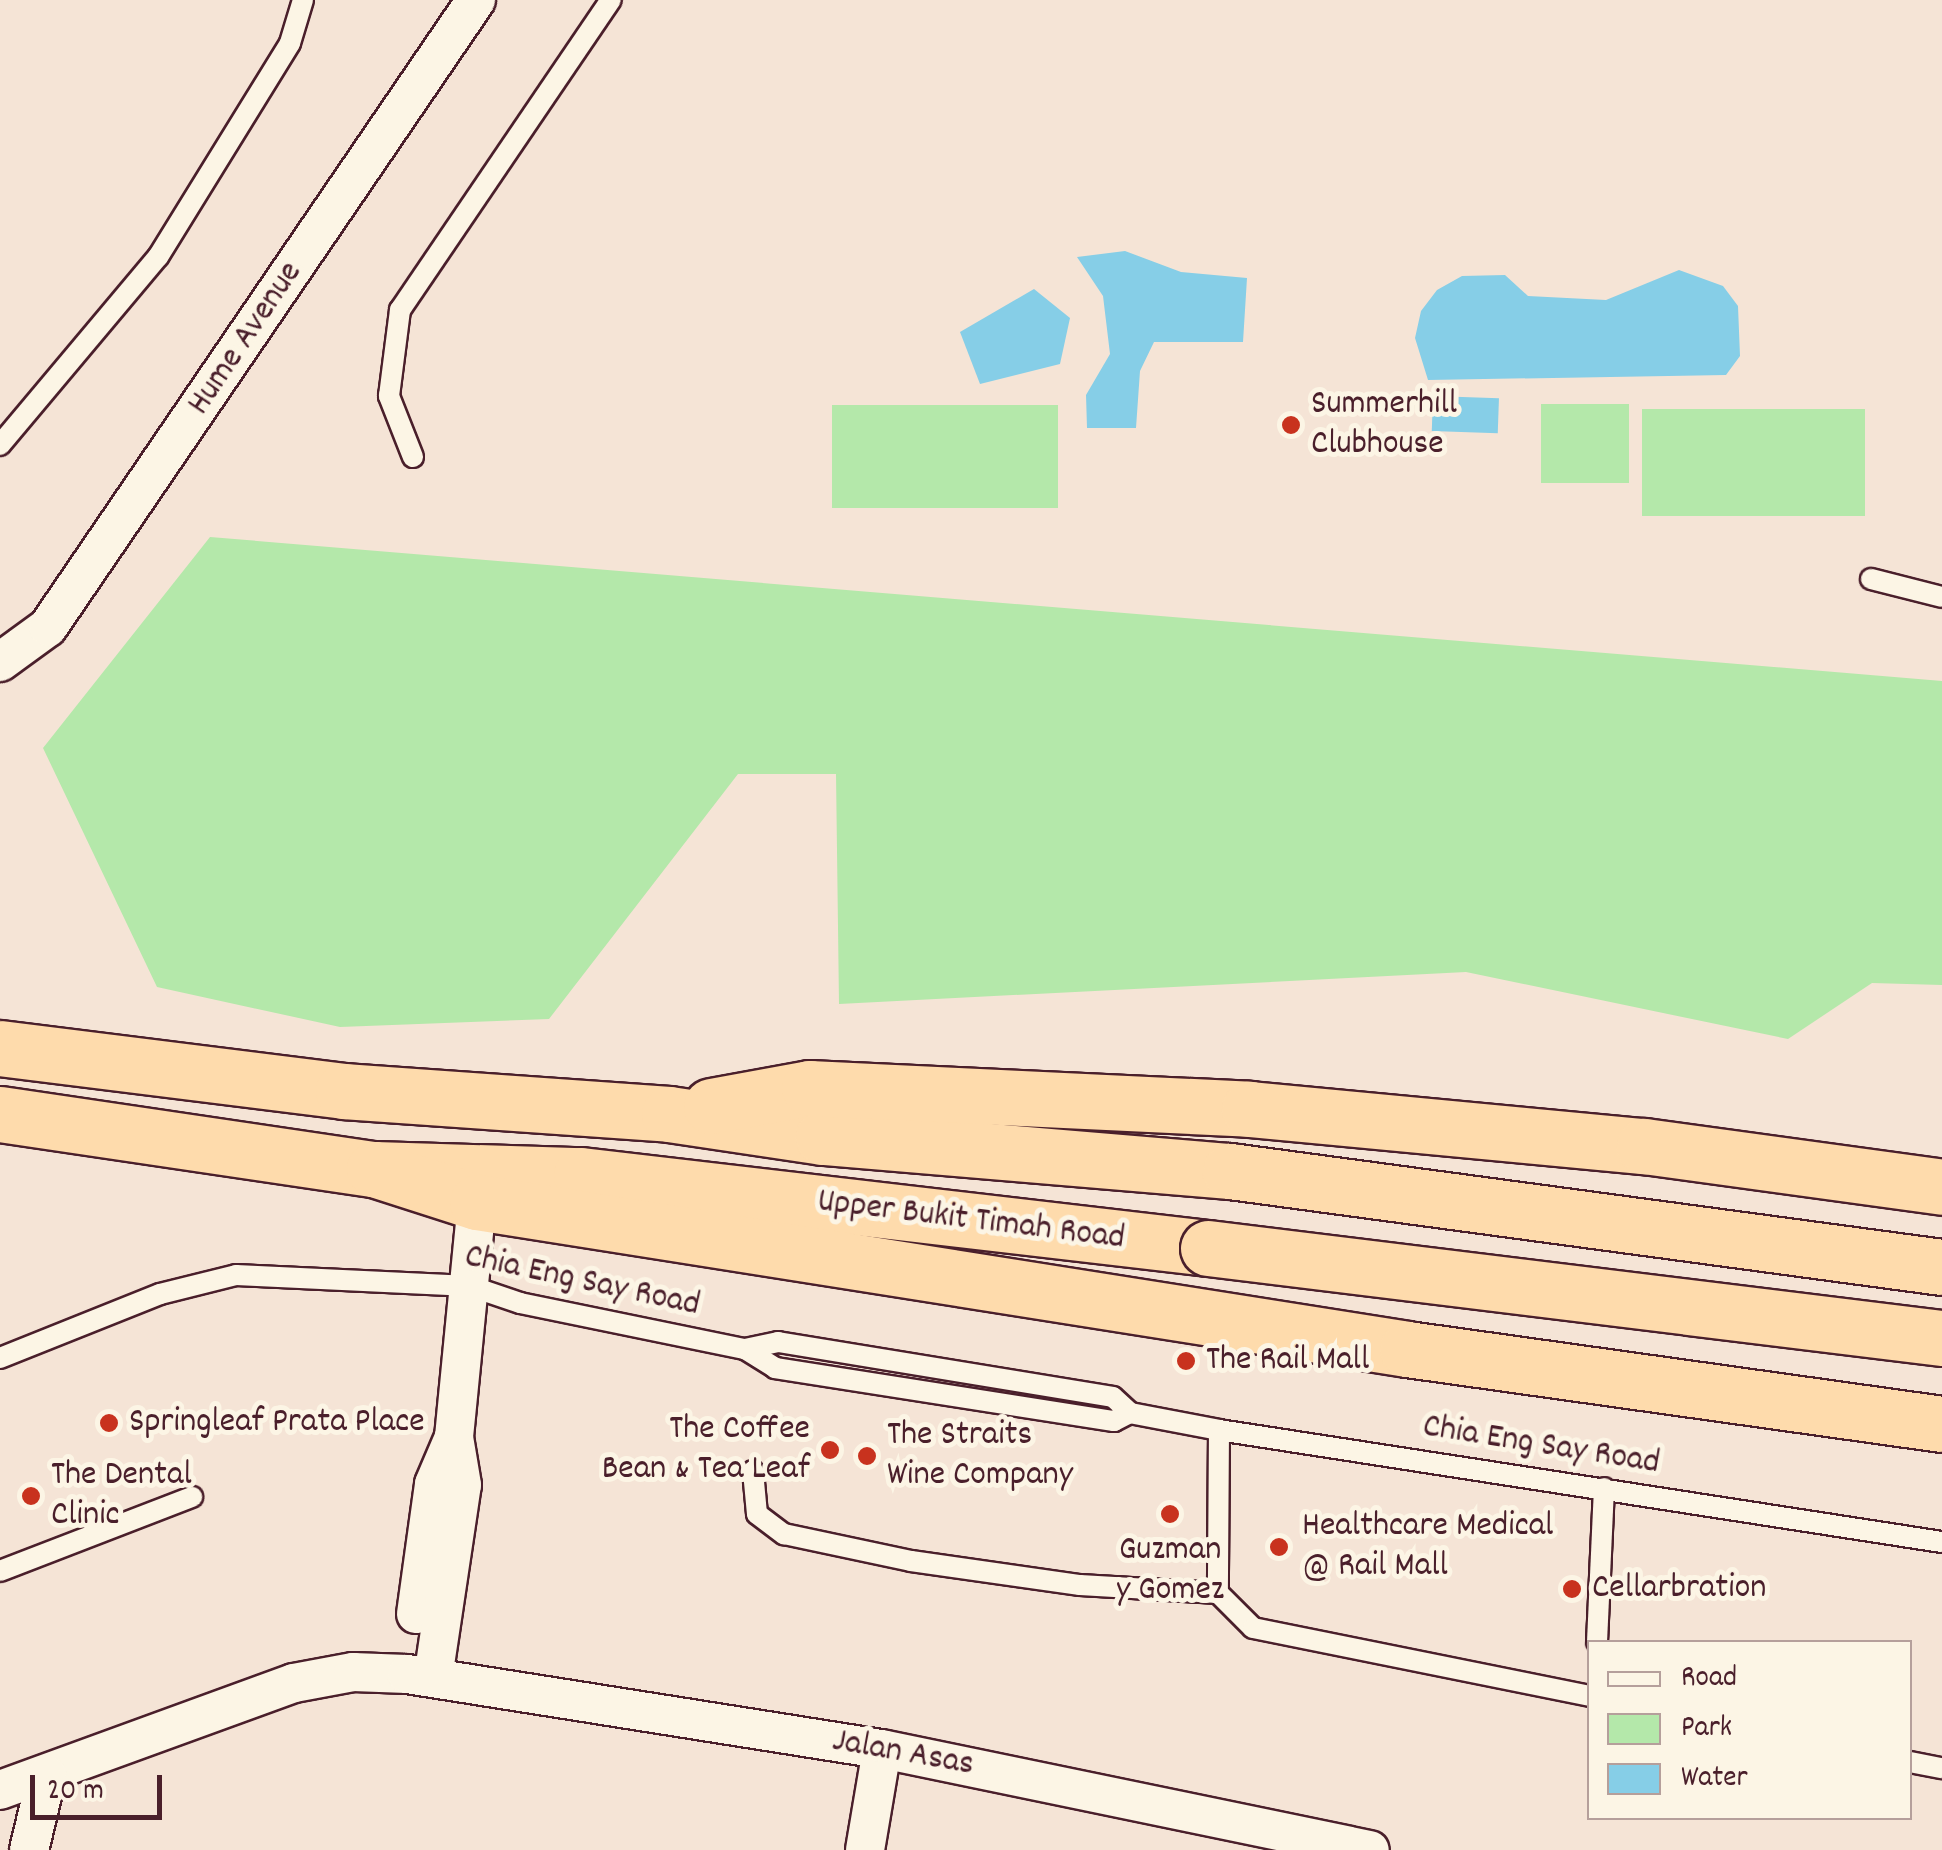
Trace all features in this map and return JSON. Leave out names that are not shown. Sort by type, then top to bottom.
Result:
[{"type":"highway","name":"Upper Bukit Timah Road","points":[[0,1048],[343,1091],[668,1114],[824,1137],[1230,1172],[1942,1266]]},
{"type":"highway","points":[[668,1114],[809,1088],[1229,1108],[1644,1146],[1942,1188]]},
{"type":"highway","name":"Upper Bukit Timah Road","points":[[0,1114],[374,1169],[580,1175],[1942,1338]]},
{"type":"highway","points":[[374,1169],[477,1202],[1406,1349],[1942,1424]]},
{"type":"street","name":"Hume Avenue","points":[[0,662],[48,627],[476,0]]},
{"type":"street","points":[[420,1676],[462,1485],[454,1436],[477,1202]]},
{"type":"street","name":"Jalan Asas","points":[[0,1790],[294,1683],[352,1672],[420,1676],[882,1748],[1251,1835],[1370,1850]]},
{"type":"street","points":[[865,1850],[882,1748]]},
{"type":"street","points":[[29,1850],[47,1775]]},
{"type":"lane","points":[[0,446],[158,257],[290,44],[304,0]]},
{"type":"lane","points":[[414,457],[388,396],[400,310],[611,0]]},
{"type":"lane","points":[[1872,579],[1942,596]]},
{"type":"lane","name":"Chia Eng Say Road","points":[[0,1358],[160,1294],[236,1275],[470,1286],[745,1349],[798,1345],[1113,1397],[1130,1413],[1220,1430],[1942,1542]]},
{"type":"lane","points":[[1218,1593],[1220,1430]]},
{"type":"lane","points":[[753,1471],[757,1514],[784,1534],[911,1561],[1080,1585],[1218,1593],[1253,1628],[1587,1695]]},
{"type":"lane","points":[[1597,1640],[1604,1488]]},
{"type":"lane","points":[[0,1571],[192,1497]]},
{"type":"lane","points":[[1912,1762],[1942,1768]]},
{"type":"green space","points":[[1541,404],[1629,404],[1629,483],[1541,483]]},
{"type":"green space","points":[[832,405],[1058,405],[1058,508],[832,508]]},
{"type":"green space","points":[[1642,409],[1865,409],[1865,516],[1642,516]]},
{"type":"green space","points":[[210,537],[1942,681],[1942,985],[1872,983],[1788,1039],[1466,972],[839,1004],[836,774],[738,774],[549,1019],[340,1027],[157,987],[43,748]]},
{"type":"water","points":[[1125,251],[1181,272],[1247,278],[1243,342],[1154,342],[1140,371],[1136,428],[1087,428],[1086,395],[1110,354],[1103,296],[1077,257]]},
{"type":"water","points":[[1679,270],[1723,286],[1738,306],[1740,356],[1726,375],[1428,380],[1415,338],[1421,311],[1437,290],[1462,276],[1505,275],[1528,296],[1606,300]]},
{"type":"water","points":[[1034,289],[1070,318],[1060,364],[980,384],[960,332]]},
{"type":"water","points":[[1433,396],[1499,398],[1498,433],[1432,431]]},
{"type":"place","name":"Summerhill Clubhouse","points":[[1291,425]]},
{"type":"place","name":"The Rail Mall","points":[[1186,1361]]},
{"type":"place","name":"Springleaf Prata Place","points":[[109,1423]]},
{"type":"place","name":"The Coffee Bean & Tea Leaf","points":[[830,1450]]},
{"type":"place","name":"The Straits Wine Company","points":[[867,1456]]},
{"type":"place","name":"The Dental Clinic","points":[[31,1496]]},
{"type":"place","name":"Guzman y Gomez","points":[[1170,1514]]},
{"type":"place","name":"Healthcare Medical @ Rail Mall","points":[[1279,1547]]},
{"type":"place","name":"Cellarbration","points":[[1572,1589]]}]
